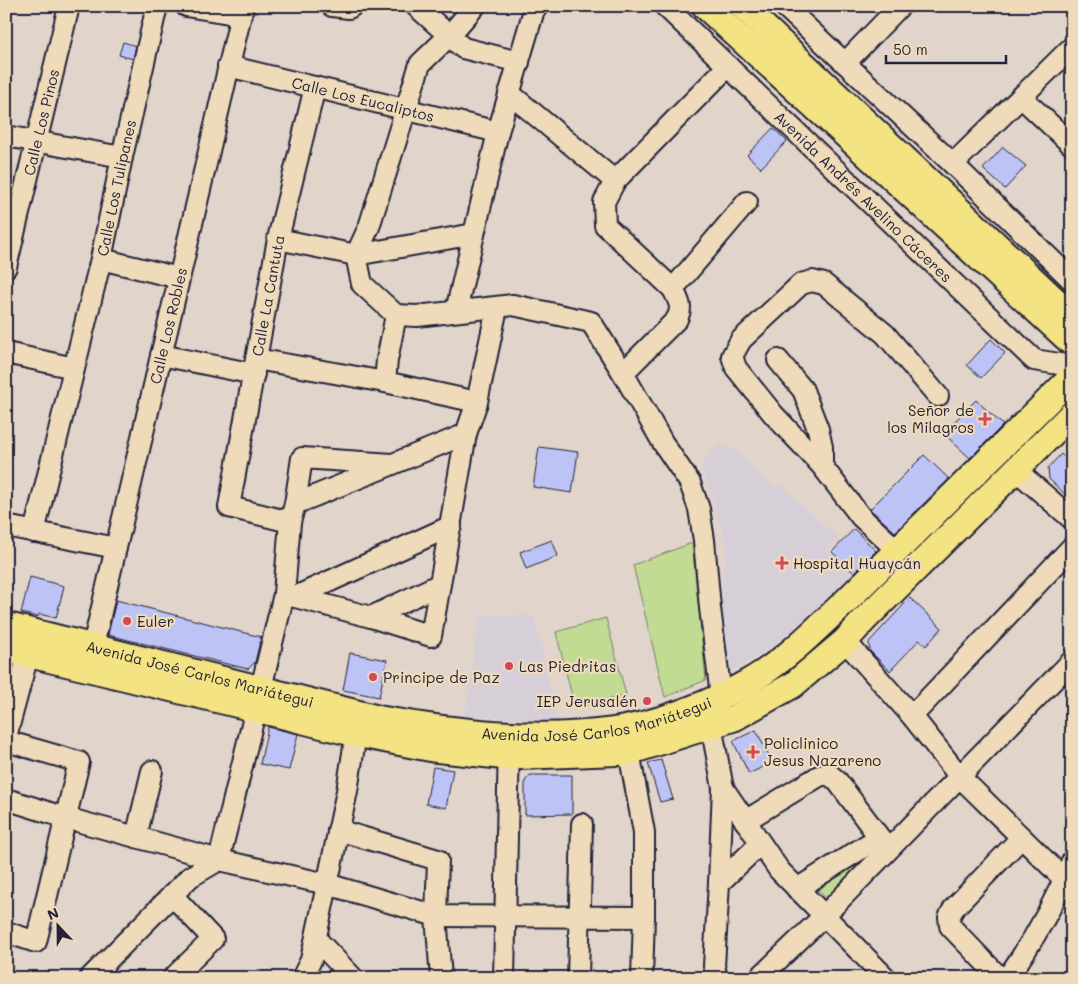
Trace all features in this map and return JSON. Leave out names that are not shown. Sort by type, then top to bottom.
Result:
[{"type":"main road","name":"Avenida Andrés Avelino Cáceres","points":[[705,6],[1072,342]]},
{"type":"main road","points":[[742,6],[1072,316]]},
{"type":"main road","name":"Avenida José Carlos Mariátegui","points":[[6,625],[93,646],[259,698],[356,734],[433,749],[508,745],[570,735],[613,731],[648,723],[722,696],[750,681],[811,635],[1072,377]]},
{"type":"main road","name":"Avenida José Carlos Mariátegui","points":[[17,652],[259,698],[429,727],[508,745],[629,752],[734,718],[792,685],[845,641],[1072,414]]},
{"type":"main road","points":[[846,601],[865,619]]},
{"type":"street","name":"Calle Los Pinos","points":[[6,267],[69,6]]},
{"type":"street","name":"Calle Los Tulipanes","points":[[34,532],[102,259],[122,157],[157,6]]},
{"type":"street","points":[[186,6],[242,11]]},
{"type":"street","points":[[332,6],[343,8],[352,6]]},
{"type":"street","points":[[416,6],[462,48],[519,62]]},
{"type":"street","points":[[475,6],[448,37],[420,64],[369,227],[356,255],[362,284],[396,314],[417,316],[513,305],[591,322],[624,373],[663,443],[690,483],[699,508],[722,696]]},
{"type":"street","name":"Avenida Andrés Avelino Cáceres","points":[[665,6],[1034,360],[1072,366]]},
{"type":"street","points":[[784,6],[953,164],[1072,280]]},
{"type":"street","points":[[845,64],[900,6]]},
{"type":"street","points":[[456,311],[498,132],[534,8]]},
{"type":"street","name":"Calle Los Robles","points":[[93,646],[242,11]]},
{"type":"street","points":[[953,164],[1072,47]]},
{"type":"street","name":"Calle Los Eucaliptos","points":[[228,66],[498,132]]},
{"type":"street","points":[[624,373],[677,319],[681,310],[672,289],[606,224],[604,202],[615,181],[728,66]]},
{"type":"street","name":"Calle La Cantuta","points":[[292,513],[229,507],[278,239],[314,87]]},
{"type":"street","points":[[509,93],[615,181]]},
{"type":"street","points":[[1021,97],[1072,145]]},
{"type":"street","points":[[6,136],[122,157]]},
{"type":"street","points":[[672,289],[747,202]]},
{"type":"street","points":[[278,239],[356,255],[474,234]]},
{"type":"street","points":[[102,259],[179,278]]},
{"type":"street","points":[[898,551],[861,517],[822,466],[774,415],[736,368],[732,356],[741,340],[801,284],[812,280],[824,284],[885,334],[938,396]]},
{"type":"street","points":[[290,595],[431,636],[466,434],[477,402],[497,308]]},
{"type":"street","points":[[385,382],[387,360],[396,314]]},
{"type":"street","points":[[6,353],[74,368]]},
{"type":"street","points":[[161,356],[385,382],[477,402]]},
{"type":"street","points":[[778,360],[803,390],[818,430],[822,447],[822,466]]},
{"type":"street","points":[[292,513],[392,464],[466,434]]},
{"type":"street","points":[[100,975],[190,877],[219,860],[259,698],[290,595],[292,513],[302,458],[392,464]]},
{"type":"street","points":[[1016,471],[1072,519]]},
{"type":"street","points":[[6,526],[116,548]]},
{"type":"street","points":[[290,595],[451,526]]},
{"type":"street","points":[[912,716],[1072,546]]},
{"type":"street","points":[[371,617],[440,584]]},
{"type":"street","points":[[845,641],[912,716],[960,777],[1068,883]]},
{"type":"street","points":[[6,737],[17,652]]},
{"type":"street","points":[[759,978],[824,916],[883,844],[960,777],[1072,661]]},
{"type":"street","points":[[711,726],[723,788],[714,966],[718,978]]},
{"type":"street","points":[[302,978],[311,960],[316,939],[347,791],[356,734]]},
{"type":"street","points":[[6,741],[79,762],[36,942],[6,932]]},
{"type":"street","points":[[504,978],[508,745]]},
{"type":"street","points":[[629,752],[644,832],[642,978]]},
{"type":"street","points":[[136,838],[152,771]]},
{"type":"street","points":[[745,820],[818,776],[829,774],[838,782],[883,844]]},
{"type":"street","points":[[723,788],[778,870],[886,978]]},
{"type":"street","points":[[6,799],[136,838],[219,860],[327,884],[436,916],[644,918]]},
{"type":"street","points":[[578,978],[582,824]]},
{"type":"street","points":[[338,830],[438,860],[436,916],[441,978]]},
{"type":"street","points":[[1000,978],[950,926],[949,917],[954,908],[1021,838]]},
{"type":"street","points":[[719,883],[760,844]]},
{"type":"street","points":[[797,889],[883,844]]},
{"type":"street","points":[[1007,978],[1024,955],[1068,883],[1072,861]]},
{"type":"street","points":[[172,895],[213,939],[173,978]]},
{"type":"street","points":[[316,939],[354,978]]},
{"type":"shaded area","name":"Hospital Huaycán","points":[[720,444],[733,449],[776,489],[781,485],[838,539],[828,551],[856,577],[769,649],[729,672],[719,616],[727,545],[701,465]]},
{"type":"shaded area","name":"Las Piedritas","points":[[479,615],[534,616],[558,722],[465,715]]},
{"type":"green space","points":[[692,543],[706,680],[665,697],[633,565]]},
{"type":"green space","points":[[606,618],[626,695],[575,708],[556,632]]},
{"type":"green space","points":[[891,836],[827,900],[813,884]]},
{"type":"building","points":[[123,42],[136,46],[133,59],[119,55]]},
{"type":"building","points":[[773,128],[787,141],[761,168],[747,155]]},
{"type":"building","points":[[1003,147],[1026,166],[1005,189],[983,169]]},
{"type":"building","points":[[991,339],[1005,353],[981,378],[967,365]]},
{"type":"building","points":[[976,400],[1003,425],[970,458],[943,433]]},
{"type":"building","points":[[539,447],[578,452],[572,493],[533,487]]},
{"type":"building","points":[[1061,454],[1072,464],[1072,501],[1049,479],[1048,468]]},
{"type":"building","points":[[924,455],[949,479],[895,532],[870,509]]},
{"type":"building","points":[[854,529],[876,551],[854,573],[832,552]]},
{"type":"building","points":[[552,540],[558,556],[526,569],[520,552]]},
{"type":"building","points":[[30,577],[64,586],[56,618],[39,614],[38,617],[21,613]]},
{"type":"building","points":[[910,598],[942,628],[926,646],[919,640],[890,671],[870,651],[869,642]]},
{"type":"building","points":[[116,600],[261,637],[255,662],[248,669],[108,635]]},
{"type":"building","points":[[350,653],[387,660],[379,697],[343,690]]},
{"type":"building","points":[[268,727],[298,734],[289,770],[260,764]]},
{"type":"building","name":"Policlinico Jesus Nazareno","points":[[756,730],[772,762],[749,774],[733,741]]},
{"type":"building","points":[[661,760],[673,799],[660,802],[648,763]]},
{"type":"building","points":[[433,767],[453,770],[446,808],[426,804]]},
{"type":"building","points":[[530,775],[572,775],[572,814],[525,815],[525,781]]},
{"type":"place","name":"Señor de los Milagros","points":[[985,419]]},
{"type":"place","name":"Hospital Huaycán","points":[[782,563]]},
{"type":"place","name":"Euler","points":[[127,621]]},
{"type":"place","name":"Las Piedritas","points":[[509,666]]},
{"type":"place","name":"Principe de Paz","points":[[373,677]]},
{"type":"place","name":"IEP Jerusalén","points":[[647,701]]},
{"type":"place","name":"Policlinico Jesus Nazareno","points":[[753,752]]}]
